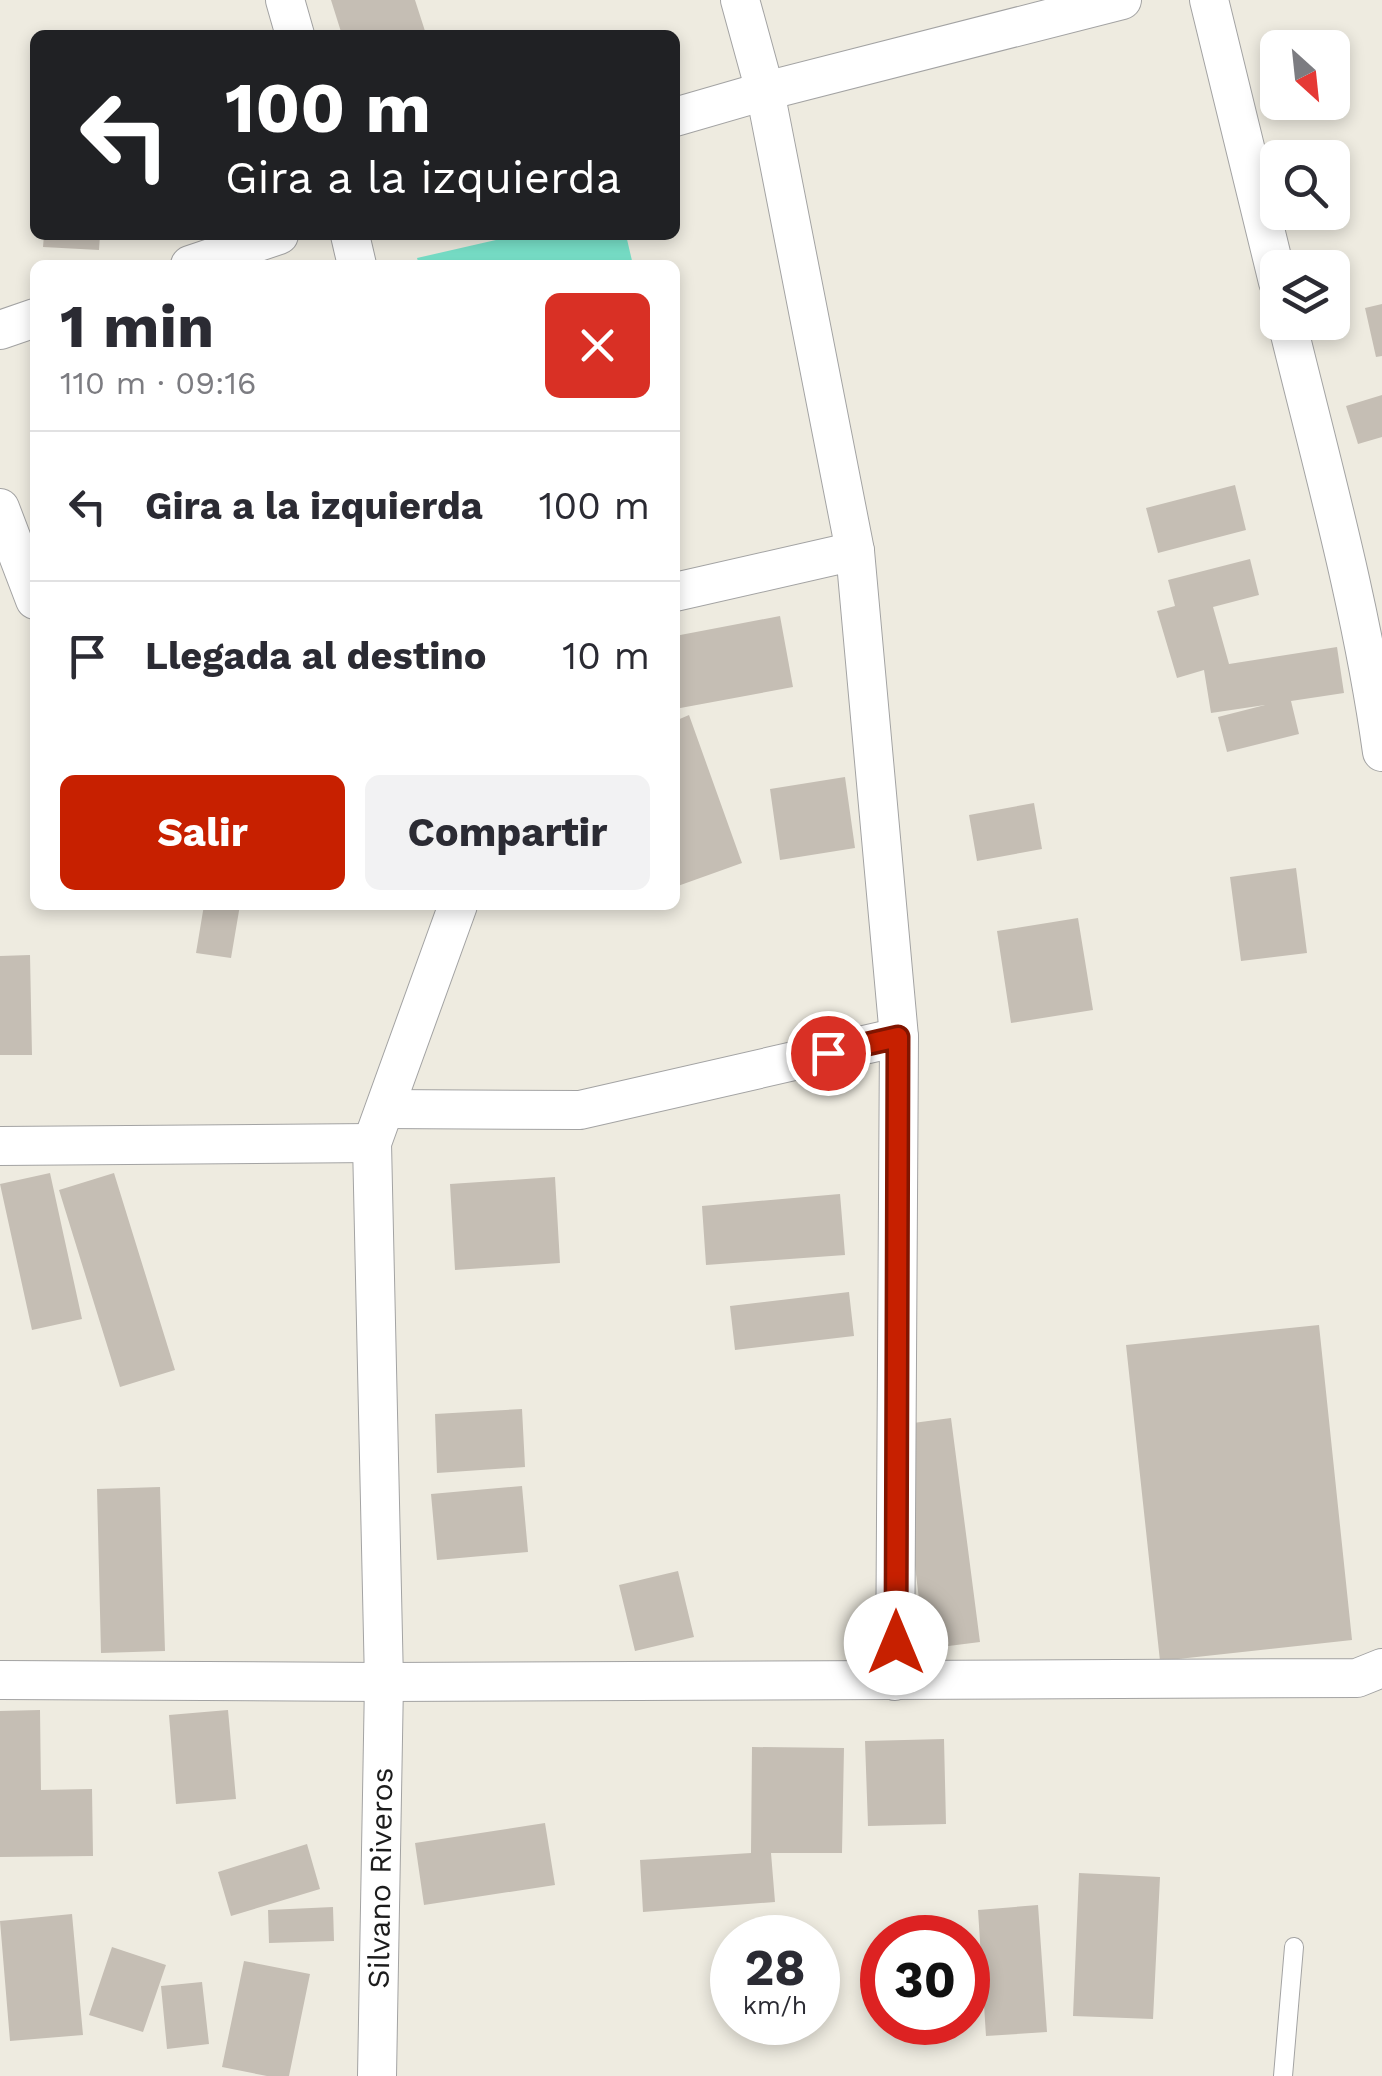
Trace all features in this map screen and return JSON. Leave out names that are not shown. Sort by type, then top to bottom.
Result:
[{"type":"street","points":[[286,0],[294,30]]},
{"type":"street","points":[[740,0],[765,91],[854,552],[898,1037],[895,1681]]},
{"type":"street","points":[[680,116],[1122,0]]},
{"type":"street","points":[[1209,0],[1270,250]]},
{"type":"street","points":[[205,260],[263,240]]},
{"type":"street","points":[[0,330],[30,320]]},
{"type":"street","points":[[1292,340],[1346,562],[1382,752]]},
{"type":"street","points":[[0,508],[30,587]]},
{"type":"street","points":[[680,591],[854,552]]},
{"type":"street","points":[[379,1126],[456,910]]},
{"type":"street","points":[[0,1146],[379,1126],[580,1110],[898,1037]]},
{"type":"street","name":"Silvano Riveros","points":[[377,2076],[384,1682],[379,1126]]},
{"type":"street","points":[[0,1680],[1356,1678],[1382,1668]]},
{"type":"lane","points":[[1282,2076],[1294,1947]]},
{"type":"shaded area","points":[[496,240],[627,240],[632,260],[418,260]]},
{"type":"building","points":[[331,0],[415,0],[425,30],[340,30]]},
{"type":"building","points":[[44,240],[100,240],[99,250],[43,247]]},
{"type":"building","points":[[1382,304],[1382,356],[1376,357],[1365,308]]},
{"type":"building","points":[[1382,395],[1382,437],[1358,444],[1346,406]]},
{"type":"building","points":[[1235,485],[1246,530],[1158,553],[1146,508]]},
{"type":"building","points":[[1250,559],[1259,595],[1213,607],[1229,664],[1337,647],[1344,693],[1291,701],[1299,734],[1227,752],[1218,717],[1265,705],[1211,713],[1204,670],[1177,678],[1157,611],[1175,606],[1168,580]]},
{"type":"building","points":[[780,616],[793,687],[680,708],[680,635]]},
{"type":"building","points":[[689,715],[742,863],[680,885],[680,719]]},
{"type":"building","points":[[845,777],[855,848],[780,860],[770,789]]},
{"type":"building","points":[[1034,803],[1042,849],[977,861],[969,815]]},
{"type":"building","points":[[1296,868],[1307,953],[1241,961],[1230,877]]},
{"type":"building","points":[[203,910],[239,910],[231,958],[196,953]]},
{"type":"building","points":[[1078,918],[1093,1010],[1011,1023],[997,931]]},
{"type":"building","points":[[30,955],[32,1055],[0,1055],[0,956]]},
{"type":"building","points":[[50,1173],[82,1319],[32,1330],[0,1184]]},
{"type":"building","points":[[114,1173],[175,1370],[120,1387],[59,1190]]},
{"type":"building","points":[[555,1177],[560,1263],[455,1270],[450,1184]]},
{"type":"building","points":[[840,1194],[845,1255],[706,1265],[702,1206]]},
{"type":"building","points":[[849,1292],[854,1336],[735,1350],[730,1306]]},
{"type":"building","points":[[1319,1325],[1352,1640],[1160,1661],[1126,1345]]},
{"type":"building","points":[[522,1409],[525,1467],[437,1473],[435,1414]]},
{"type":"building","points":[[951,1418],[980,1642],[925,1649],[898,1425]]},
{"type":"building","points":[[522,1486],[528,1552],[437,1560],[431,1494]]},
{"type":"building","points":[[160,1487],[165,1651],[101,1653],[97,1489]]},
{"type":"building","points":[[678,1571],[694,1637],[635,1651],[619,1585]]},
{"type":"building","points":[[40,1710],[41,1790],[92,1789],[93,1856],[0,1857],[0,1711]]},
{"type":"building","points":[[228,1710],[236,1799],[176,1804],[169,1715]]},
{"type":"building","points":[[944,1739],[946,1824],[868,1826],[865,1741]]},
{"type":"building","points":[[752,1747],[844,1748],[842,1853],[771,1853],[775,1902],[643,1912],[640,1860],[751,1853]]},
{"type":"building","points":[[545,1823],[555,1885],[424,1905],[415,1843]]},
{"type":"building","points":[[307,1844],[320,1889],[231,1916],[218,1872]]},
{"type":"building","points":[[1079,1873],[1160,1877],[1153,2019],[1073,2016]]},
{"type":"building","points":[[1038,1905],[1047,2032],[990,2036],[990,1915],[978,1915],[978,1910]]},
{"type":"building","points":[[333,1907],[334,1941],[269,1943],[268,1910]]},
{"type":"building","points":[[72,1914],[83,2035],[10,2041],[0,1921]]},
{"type":"building","points":[[112,1947],[166,1965],[143,2032],[89,2015]]},
{"type":"building","points":[[244,1961],[310,1974],[289,2076],[222,2067]]},
{"type":"building","points":[[202,1982],[209,2044],[167,2049],[161,1986]]},
{"type":"route","points":[[828,1053],[898,1037],[896,1643]]}]
